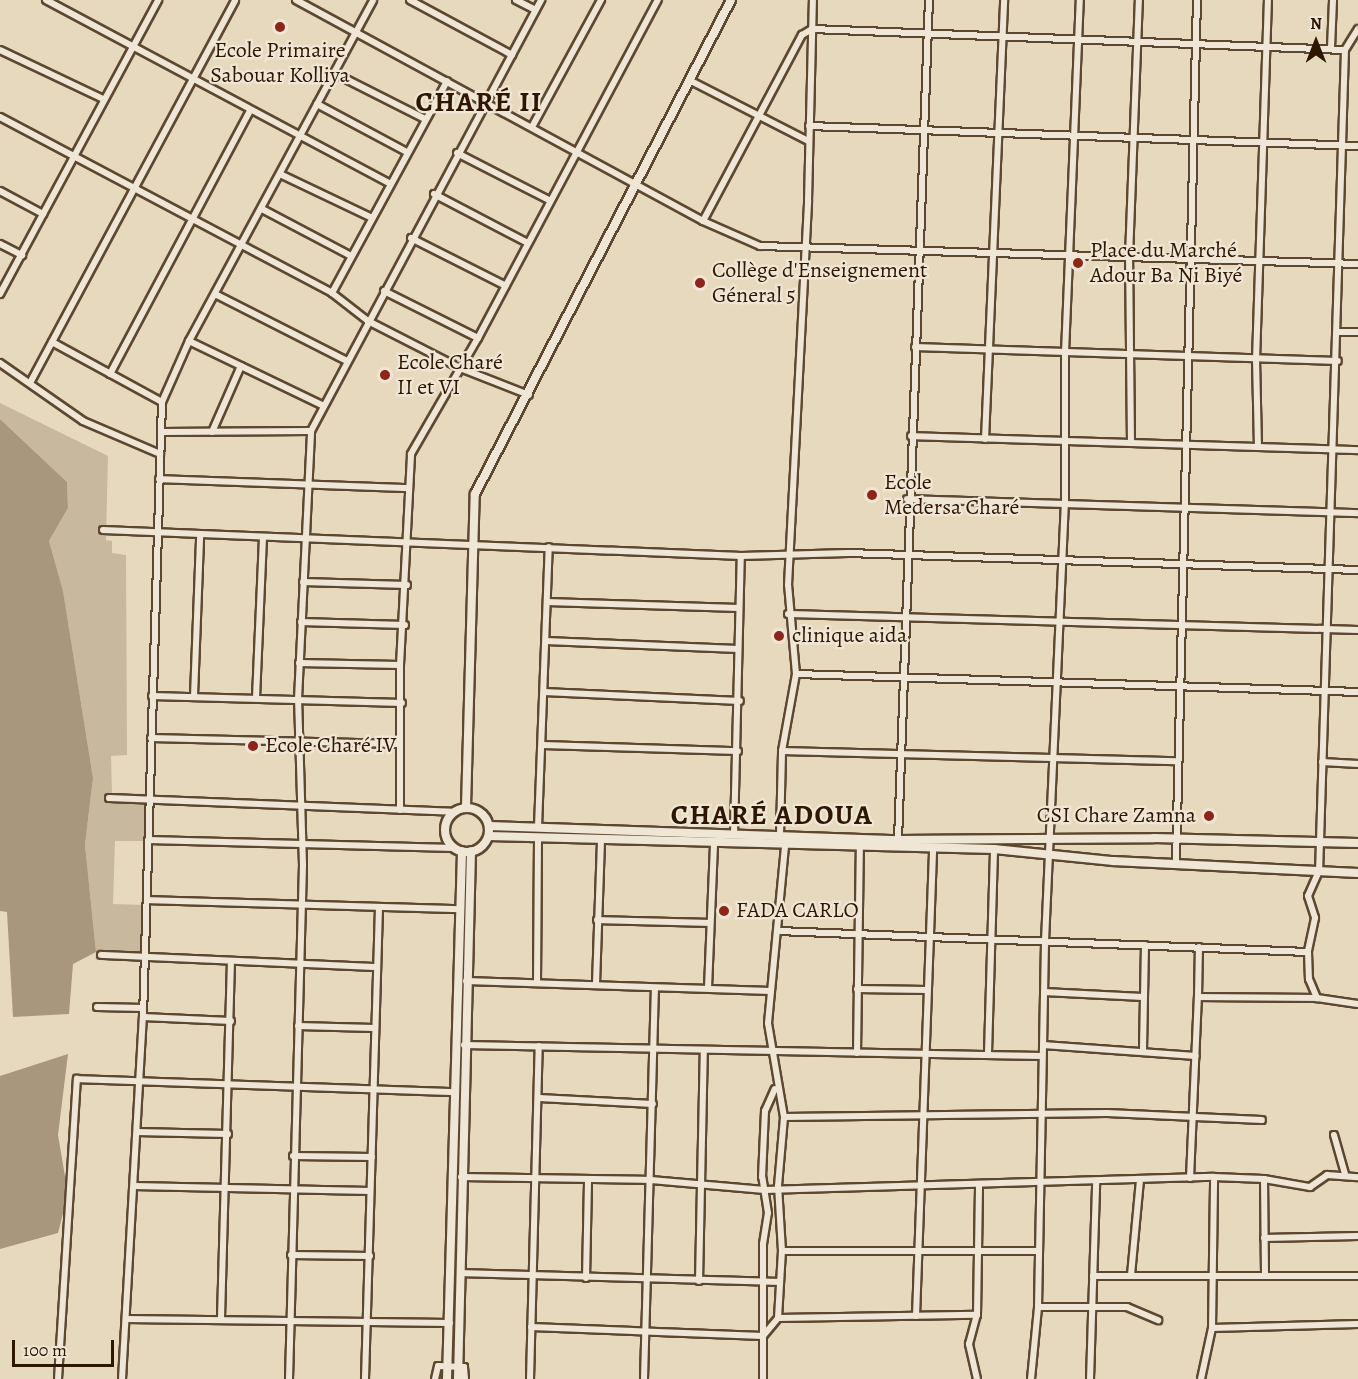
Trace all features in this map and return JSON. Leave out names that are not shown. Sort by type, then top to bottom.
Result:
[{"type":"street","points":[[46,0],[131,48],[390,184]]},
{"type":"street","points":[[30,383],[131,188],[234,0]]},
{"type":"street","points":[[296,0],[704,220],[760,246],[920,249],[1358,264]]},
{"type":"street","points":[[123,1379],[143,1017],[162,402],[189,341],[302,138],[317,104],[373,0]]},
{"type":"street","points":[[410,0],[512,55]]},
{"type":"street","points":[[516,0],[536,10]]},
{"type":"street","points":[[289,1379],[294,1089],[300,966],[302,844],[297,742],[311,431],[322,405],[434,194],[487,102],[540,0]]},
{"type":"street","points":[[532,126],[601,0]]},
{"type":"street","points":[[400,810],[399,744],[402,703],[400,665],[405,625],[408,488],[411,454],[478,338],[526,242],[658,0]]},
{"type":"street","points":[[465,807],[475,494],[530,395],[731,0]]},
{"type":"street","points":[[763,1336],[778,1318],[778,1282],[782,1251],[778,1186],[784,1117],[776,1087],[775,1054],[768,1023],[784,846],[780,835],[782,751],[796,674],[788,614],[805,246],[813,0]]},
{"type":"street","points":[[898,840],[908,499],[929,0]]},
{"type":"street","points":[[985,439],[992,349],[996,134],[1004,0]]},
{"type":"street","points":[[1031,1379],[1038,1307],[1045,941],[1065,504],[1065,353],[1080,0]]},
{"type":"street","points":[[1131,443],[1128,356],[1129,257],[1137,137],[1140,0]]},
{"type":"street","points":[[1176,864],[1197,0]]},
{"type":"street","points":[[1258,447],[1256,360],[1268,0]]},
{"type":"street","points":[[1331,48],[1333,0]]},
{"type":"street","points":[[0,294],[156,1]]},
{"type":"street","points":[[704,220],[804,32],[812,29],[1138,40],[1345,50]]},
{"type":"street","points":[[1317,998],[1309,979],[1308,952],[1315,918],[1308,896],[1319,871],[1339,332],[1345,50],[1358,29]]},
{"type":"street","points":[[0,50],[103,99]]},
{"type":"street","points":[[334,73],[425,119]]},
{"type":"street","points":[[689,80],[808,141]]},
{"type":"street","points":[[332,292],[447,81]]},
{"type":"street","points":[[317,104],[407,152]]},
{"type":"street","points":[[110,374],[250,111]]},
{"type":"street","points":[[0,117],[75,154],[190,220],[332,292],[368,321],[460,368],[530,395]]},
{"type":"street","points":[[809,126],[1358,146]]},
{"type":"street","points":[[457,153],[549,200]]},
{"type":"street","points":[[282,175],[372,218]]},
{"type":"street","points":[[0,191],[43,214]]},
{"type":"street","points":[[434,194],[526,242]]},
{"type":"street","points":[[262,209],[351,256]]},
{"type":"street","points":[[411,238],[506,286]]},
{"type":"street","points":[[0,244],[22,255]]},
{"type":"street","points":[[384,291],[478,338]]},
{"type":"street","points":[[215,294],[347,361]]},
{"type":"street","points":[[1339,332],[1358,332]]},
{"type":"street","points":[[189,341],[322,405]]},
{"type":"street","points":[[52,342],[162,402]]},
{"type":"street","points":[[915,346],[1128,356],[1188,354],[1256,360],[1338,361]]},
{"type":"street","points":[[0,363],[83,421],[160,454]]},
{"type":"street","points":[[212,432],[241,366]]},
{"type":"street","points":[[162,432],[311,431]]},
{"type":"street","points":[[911,436],[1358,450]]},
{"type":"street","points":[[159,479],[408,488]]},
{"type":"street","points":[[908,499],[1358,513]]},
{"type":"street","points":[[103,530],[200,537],[264,537],[549,547],[741,556],[1061,561],[1358,570]]},
{"type":"street","points":[[194,696],[200,537]]},
{"type":"street","points":[[256,698],[264,537]]},
{"type":"street","points":[[538,827],[549,547]]},
{"type":"street","points":[[734,834],[740,702],[738,649],[741,556]]},
{"type":"street","points":[[303,582],[407,585]]},
{"type":"street","points":[[547,602],[739,608]]},
{"type":"street","points":[[788,614],[1059,621],[1181,627],[1358,630]]},
{"type":"street","points":[[301,622],[405,625]]},
{"type":"street","points":[[546,641],[738,649]]},
{"type":"street","points":[[299,663],[400,665]]},
{"type":"street","points":[[796,674],[1358,692]]},
{"type":"street","points":[[544,692],[740,702]]},
{"type":"street","points":[[152,696],[402,703]]},
{"type":"street","points":[[151,738],[399,744]]},
{"type":"street","points":[[543,745],[738,751]]},
{"type":"street","points":[[782,751],[1177,761]]},
{"type":"street","points":[[1322,762],[1358,764]]},
{"type":"street","points":[[109,798],[453,812],[465,807],[483,814],[489,826],[489,836]]},
{"type":"street","points":[[447,1379],[450,1323],[458,849],[445,832],[453,812]]},
{"type":"street","points":[[489,826],[898,840],[1176,839],[1358,843]]},
{"type":"street","points":[[458,1379],[465,981],[471,851],[489,836],[784,846],[994,849],[1176,864],[1358,873]]},
{"type":"street","points":[[537,983],[538,837]]},
{"type":"street","points":[[148,840],[471,851]]},
{"type":"street","points":[[596,984],[601,840]]},
{"type":"street","points":[[708,988],[714,843]]},
{"type":"street","points":[[857,1053],[860,846]]},
{"type":"street","points":[[916,1316],[933,848]]},
{"type":"street","points":[[988,1053],[994,849]]},
{"type":"street","points":[[147,900],[379,909],[458,909]]},
{"type":"street","points":[[365,1379],[379,909]]},
{"type":"street","points":[[597,920],[710,922]]},
{"type":"street","points":[[778,931],[1308,952]]},
{"type":"street","points":[[1143,1049],[1145,945]]},
{"type":"street","points":[[1190,1178],[1199,947]]},
{"type":"street","points":[[101,955],[231,964],[377,967]]},
{"type":"street","points":[[221,1318],[227,1187],[231,964]]},
{"type":"street","points":[[465,981],[771,991]]},
{"type":"street","points":[[644,1379],[655,988]]},
{"type":"street","points":[[857,989],[927,990]]},
{"type":"street","points":[[1044,992],[1143,997]]},
{"type":"street","points":[[1198,998],[1317,998],[1358,1004]]},
{"type":"street","points":[[97,1007],[143,1008]]},
{"type":"street","points":[[143,1017],[231,1021]]},
{"type":"street","points":[[298,1026],[374,1028]]},
{"type":"street","points":[[464,1045],[775,1054],[988,1053],[1042,1056]]},
{"type":"street","points":[[1043,1045],[1143,1049],[1196,1056]]},
{"type":"street","points":[[530,1379],[539,1046]]},
{"type":"street","points":[[699,1281],[704,1051]]},
{"type":"street","points":[[58,1379],[77,1079],[373,1092],[454,1092]]},
{"type":"street","points":[[763,1379],[765,1111],[776,1087]]},
{"type":"street","points":[[539,1098],[653,1104]]},
{"type":"street","points":[[784,1117],[923,1118],[1042,1115],[1262,1120]]},
{"type":"street","points":[[137,1132],[228,1134]]},
{"type":"street","points":[[1334,1135],[1345,1174]]},
{"type":"street","points":[[293,1156],[372,1157]]},
{"type":"street","points":[[461,1177],[651,1180],[765,1190],[778,1186],[979,1186],[1190,1178],[1264,1179],[1310,1187],[1328,1175],[1345,1174],[1358,1177]]},
{"type":"street","points":[[1201,1379],[1212,1328],[1214,1178]]},
{"type":"street","points":[[1264,1179],[1265,1276]]},
{"type":"street","points":[[586,1278],[588,1180]]},
{"type":"street","points":[[1131,1275],[1140,1180]]},
{"type":"street","points":[[1090,1379],[1096,1183]]},
{"type":"street","points":[[134,1186],[370,1191]]},
{"type":"street","points":[[977,1379],[969,1344],[977,1315],[979,1186]]},
{"type":"street","points":[[1264,1238],[1358,1236]]},
{"type":"street","points":[[782,1251],[979,1249],[1038,1251]]},
{"type":"street","points":[[291,1256],[370,1256]]},
{"type":"street","points":[[461,1273],[778,1282]]},
{"type":"street","points":[[1093,1276],[1358,1276]]},
{"type":"street","points":[[1038,1307],[1136,1308],[1158,1320]]},
{"type":"street","points":[[778,1318],[977,1315]]},
{"type":"street","points":[[126,1319],[221,1318],[368,1324],[450,1323]]},
{"type":"street","points":[[1212,1328],[1358,1324]]},
{"type":"street","points":[[531,1327],[763,1336]]},
{"type":"street","points":[[435,1379],[438,1366],[464,1367],[465,1379]]},
{"type":"shaded area","points":[[0,403],[108,456],[106,540],[112,541],[112,553],[126,555],[127,755],[111,756],[112,793],[146,794],[145,841],[115,841],[113,904],[143,905],[141,954],[96,952],[85,845],[93,778],[63,592],[49,541],[68,508],[67,482],[0,419]]},
{"type":"shaded area","points":[[0,419],[67,482],[68,508],[49,541],[63,591],[93,778],[85,845],[96,952],[73,964],[69,1014],[13,1017],[7,912],[0,911]]},
{"type":"shaded area","points":[[68,1054],[58,1135],[68,1194],[58,1233],[0,1249],[0,1076]]},
{"type":"place","name":"Ecole Primaire Sabouar Kolliya","points":[[280,27]]},
{"type":"place","name":"Place du Marché Adour Ba Ni Biyé","points":[[1078,263]]},
{"type":"place","name":"Collège d'Enseignement Géneral 5","points":[[700,283]]},
{"type":"place","name":"Ecole Charé II et VI","points":[[385,375]]},
{"type":"place","name":"Ecole Medersa Charé","points":[[872,495]]},
{"type":"place","name":"clinique aida","points":[[779,636]]},
{"type":"place","name":"Ecole Charé IV","points":[[253,746]]},
{"type":"place","name":"CSI Chare Zamna","points":[[1209,816]]},
{"type":"place","name":"FADA CARLO","points":[[724,911]]},
{"type":"district","name":"CHARÉ II","points":[[479,102]]},
{"type":"district","name":"CHARÉ ADOUA","points":[[772,815]]}]
